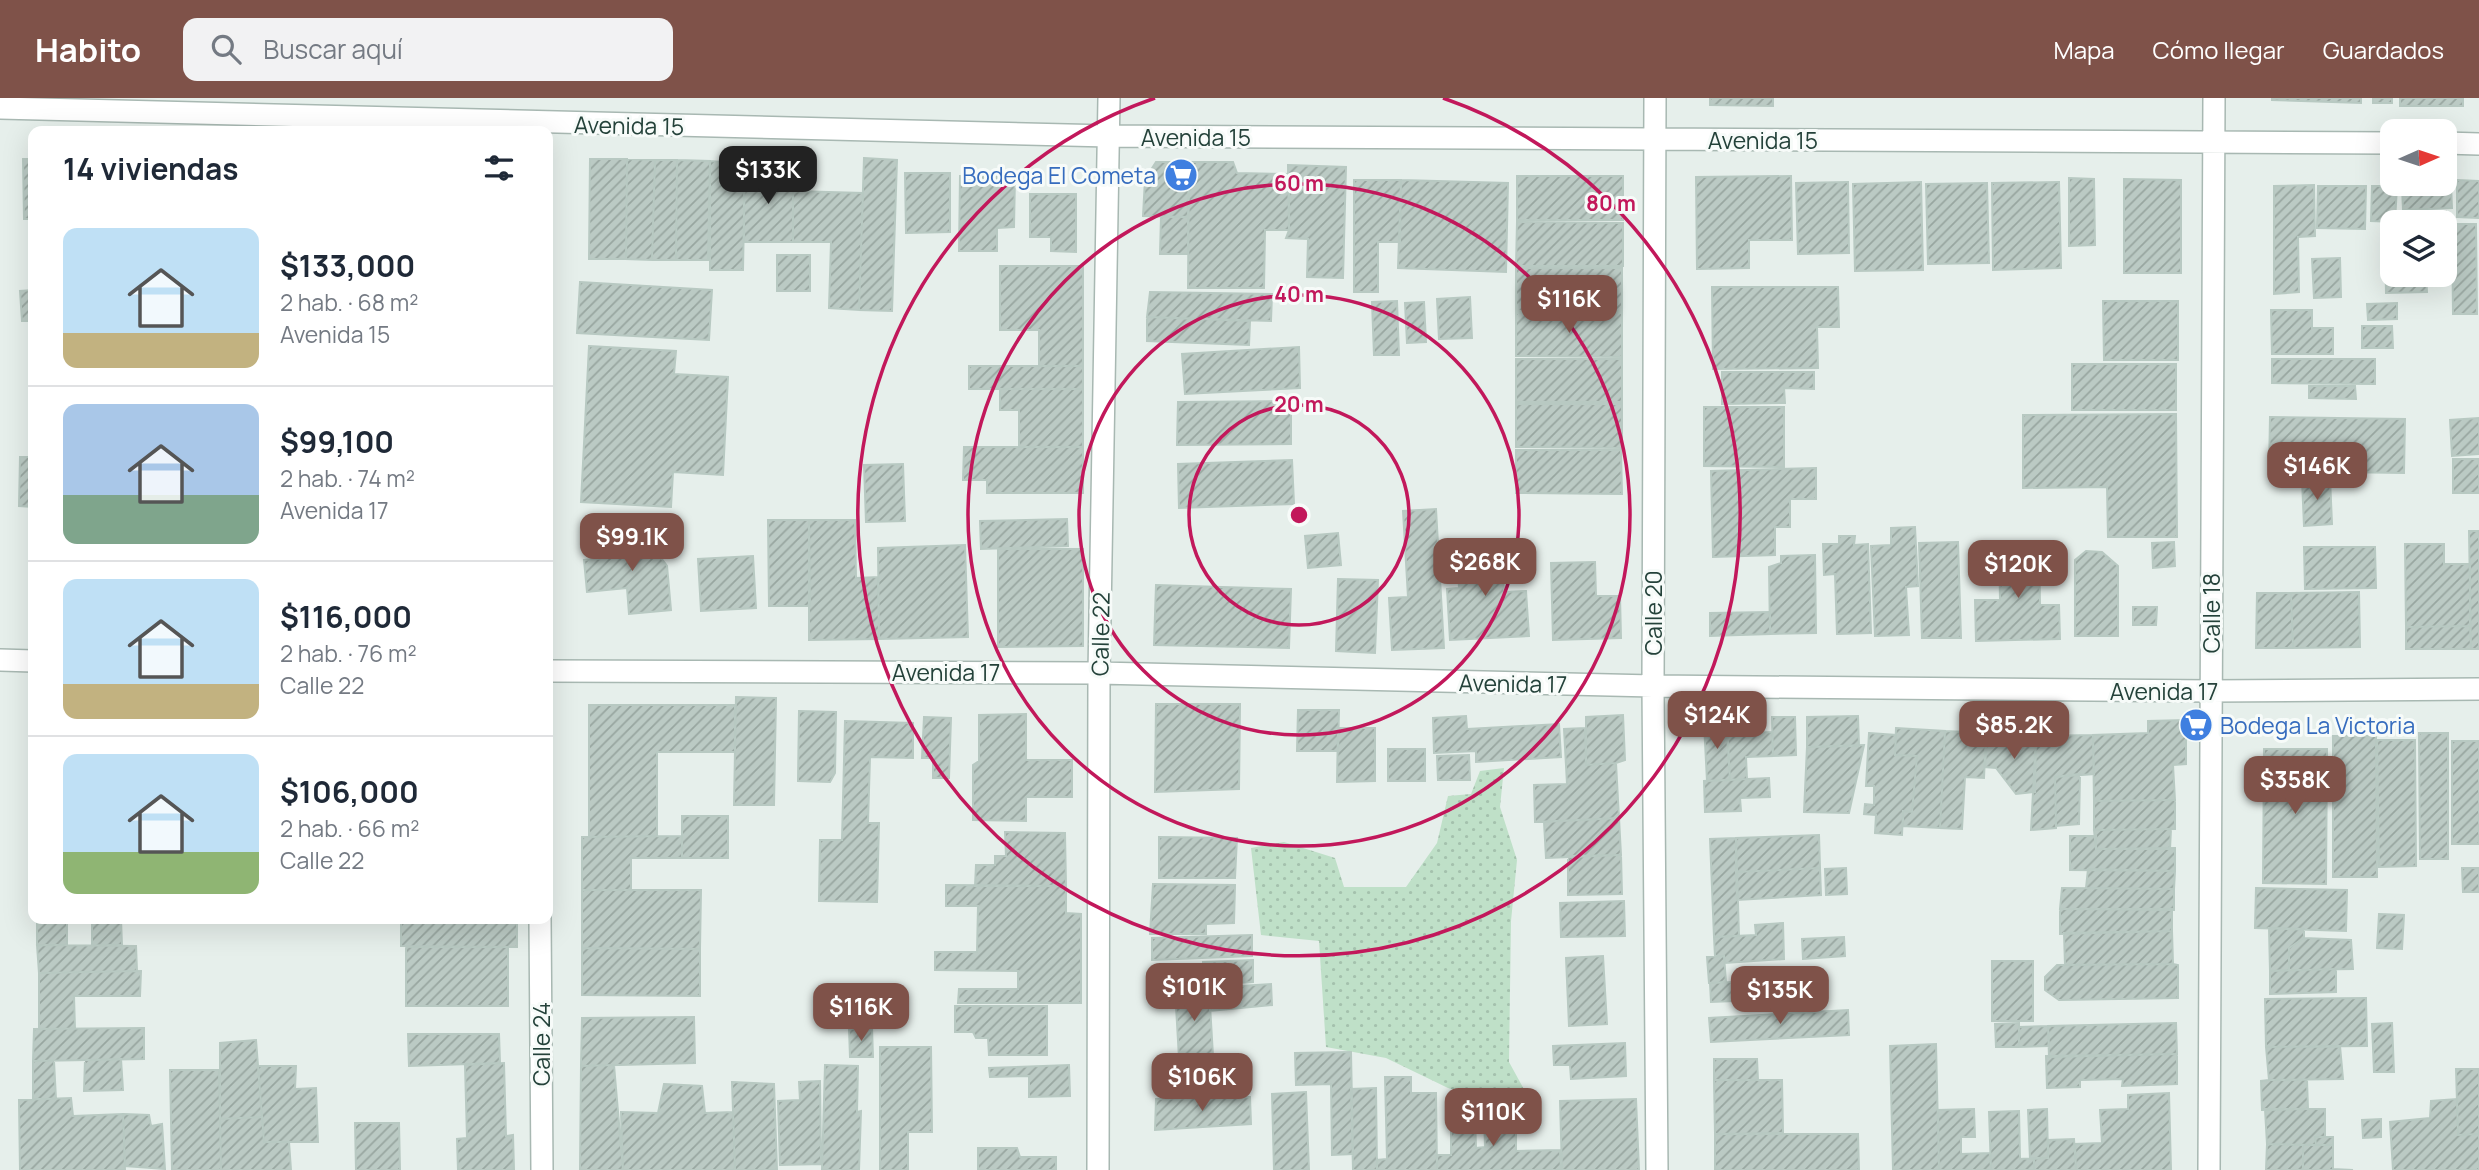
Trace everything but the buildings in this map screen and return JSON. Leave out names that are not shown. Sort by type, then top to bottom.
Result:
[{"type":"street","name":"Calle 22","points":[[1098,1170],[1099,673],[1109,98]]},
{"type":"street","name":"Calle 20","points":[[1655,98],[1653,686],[1657,1170]]},
{"type":"street","name":"Calle 18","points":[[2209,1170],[2214,98]]},
{"type":"street","name":"Avenida 15","points":[[0,108],[514,126]]},
{"type":"street","name":"Avenida 15","points":[[553,127],[1109,136],[2380,143]]},
{"type":"street","points":[[2457,144],[2479,144]]},
{"type":"street","points":[[0,660],[28,661]]},
{"type":"street","name":"Avenida 17","points":[[553,671],[1099,673],[1653,686],[2211,691],[2479,689]]},
{"type":"street","name":"Calle 24","points":[[540,924],[542,1170]]},
{"type":"green space","points":[[1504,768],[1500,807],[1517,860],[1511,921],[1509,1062],[1532,1104],[1501,1105],[1448,1088],[1386,1058],[1326,1047],[1319,941],[1261,935],[1251,848],[1284,842],[1335,858],[1344,887],[1406,887],[1437,843],[1448,796],[1471,794],[1480,771]]},
{"type":"place","name":"Bodega El Cometa","points":[[1181,175]]},
{"type":"place","name":"Bodega La Victoria","points":[[2196,725]]}]
